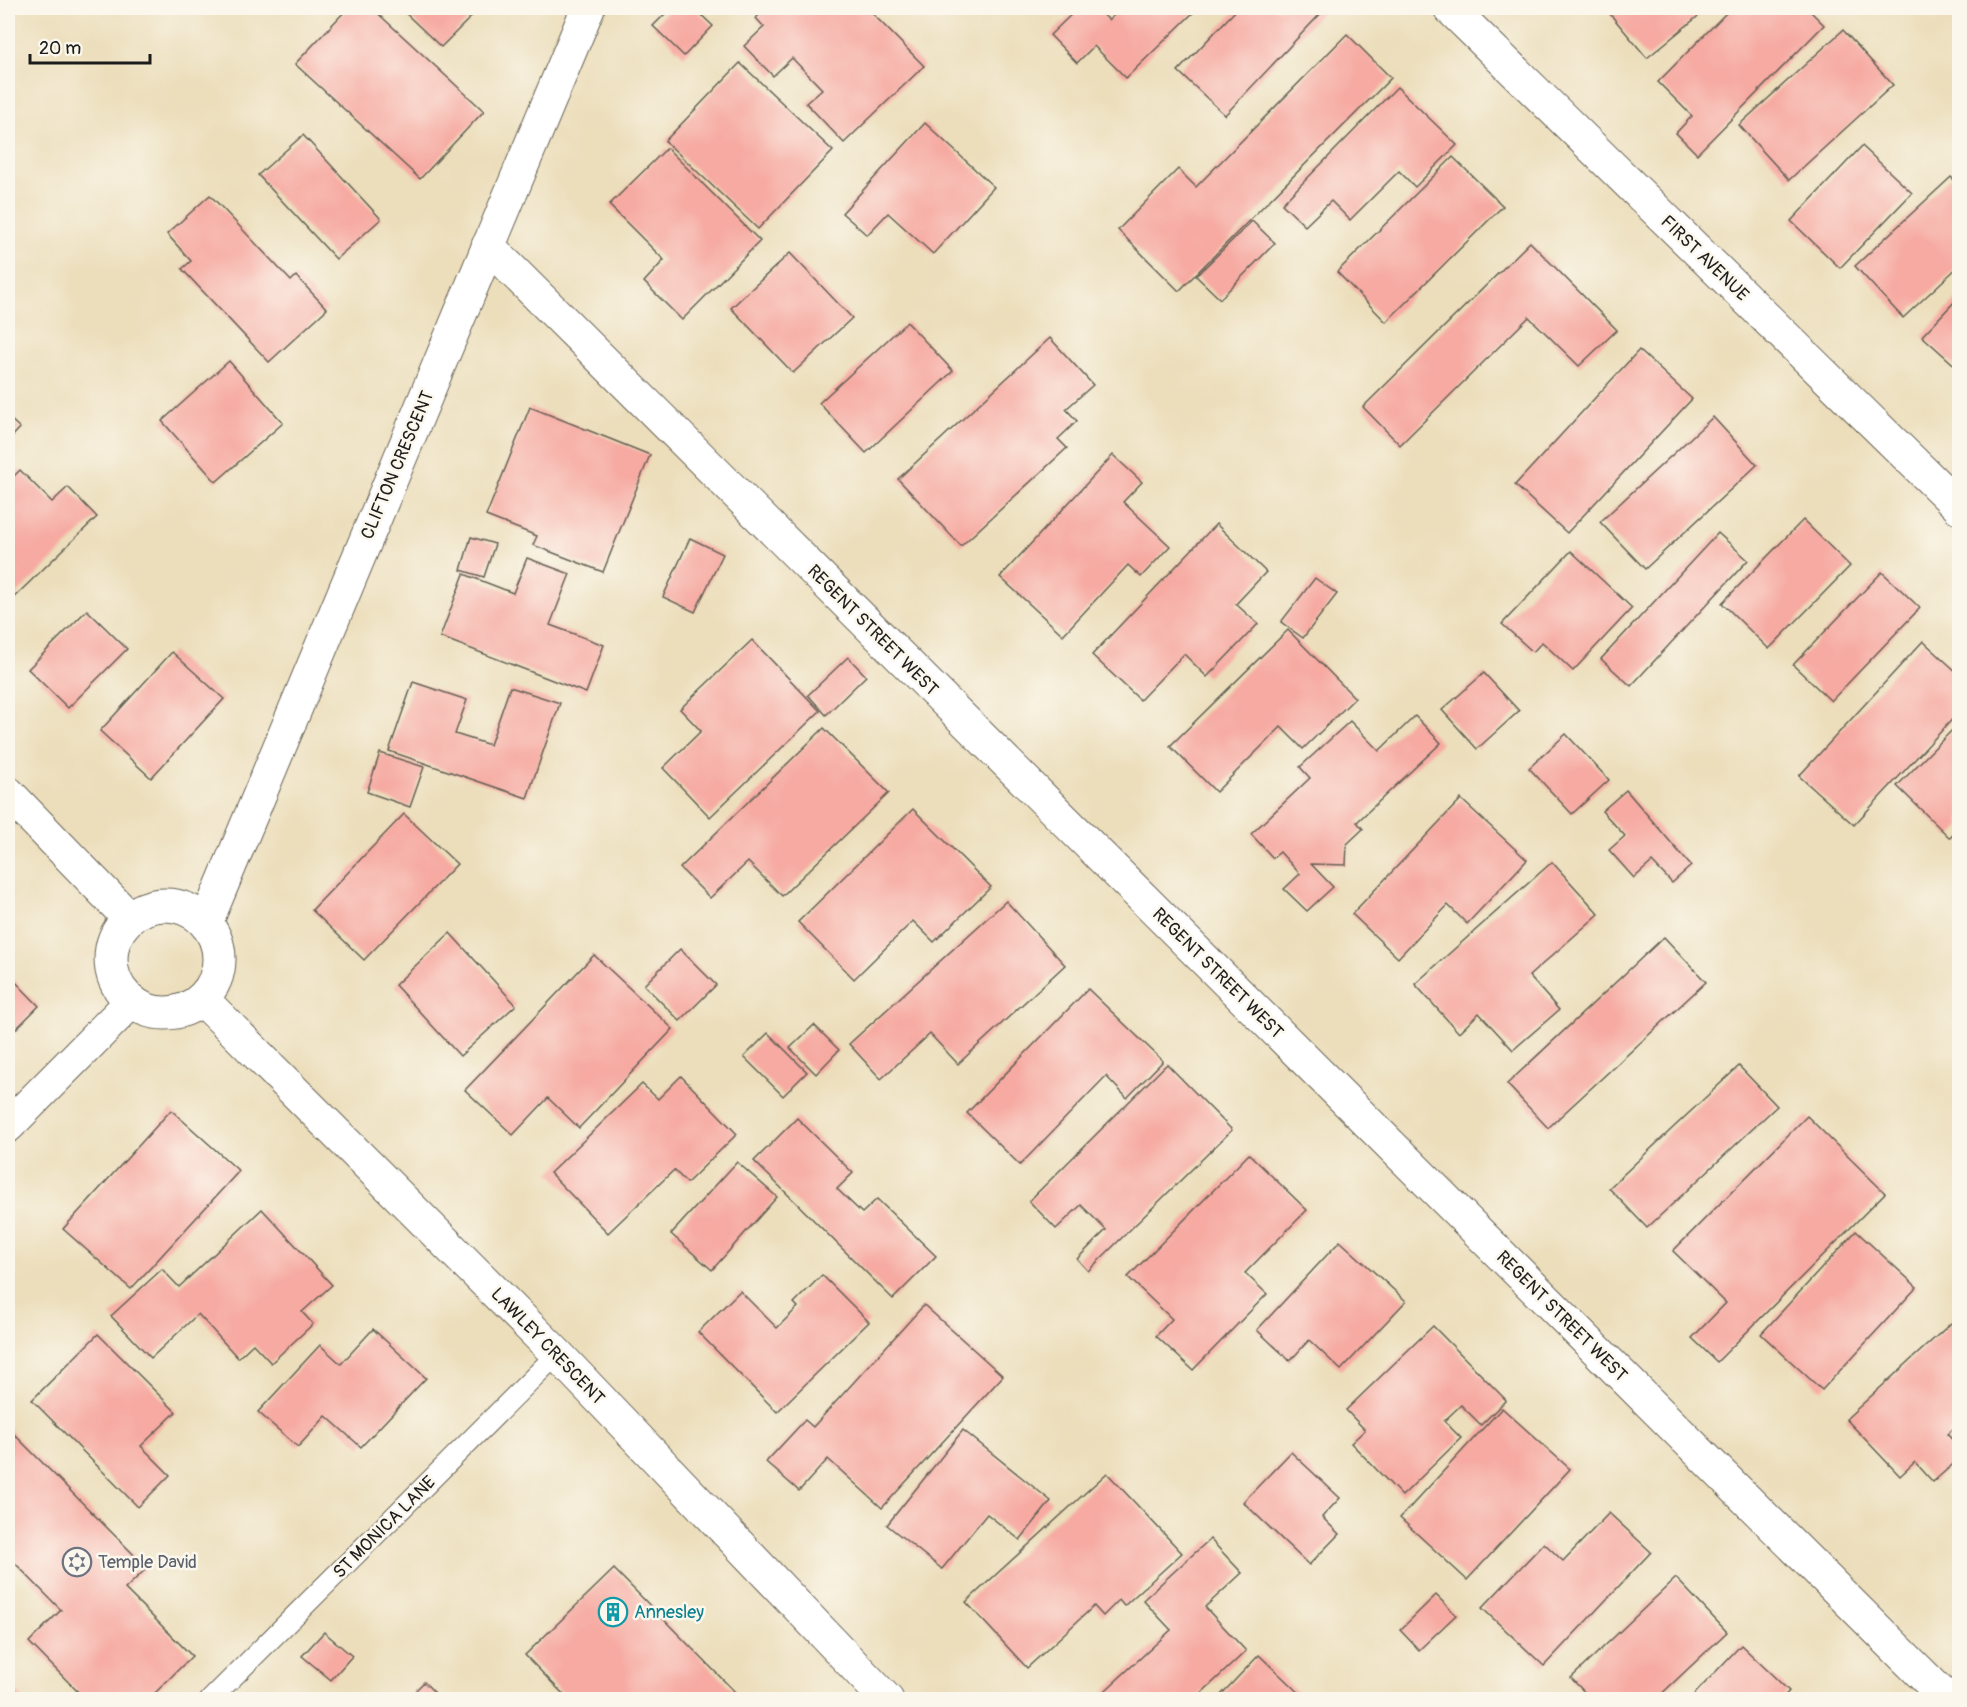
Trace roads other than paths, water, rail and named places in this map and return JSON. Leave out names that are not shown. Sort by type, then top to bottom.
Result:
[{"type":"street","name":"CLIFTON CRESCENT","points":[[206,923],[588,8]]},
{"type":"street","name":"FIRST AVENUE","points":[[1450,8],[1959,508]]},
{"type":"street","name":"REGENT STREET WEST","points":[[488,246],[1948,1700]]},
{"type":"street","points":[[8,793],[129,918]]},
{"type":"street","points":[[168,904],[189,909],[206,923],[217,941],[220,961],[215,982],[202,999],[186,1009],[168,1012],[148,1011],[132,1001],[119,987],[112,970],[111,951],[117,933],[129,918],[147,908],[168,904]]},
{"type":"street","name":"LAWLEY CRESCENT","points":[[202,999],[557,1354],[886,1700]]},
{"type":"street","points":[[8,1126],[132,1001]]},
{"type":"lane","name":"ST MONICA LANE","points":[[210,1700],[557,1354]]},
{"type":"place","name":"Temple David","points":[[77,1562]]},
{"type":"place","name":"Annesley","points":[[613,1612]]}]
